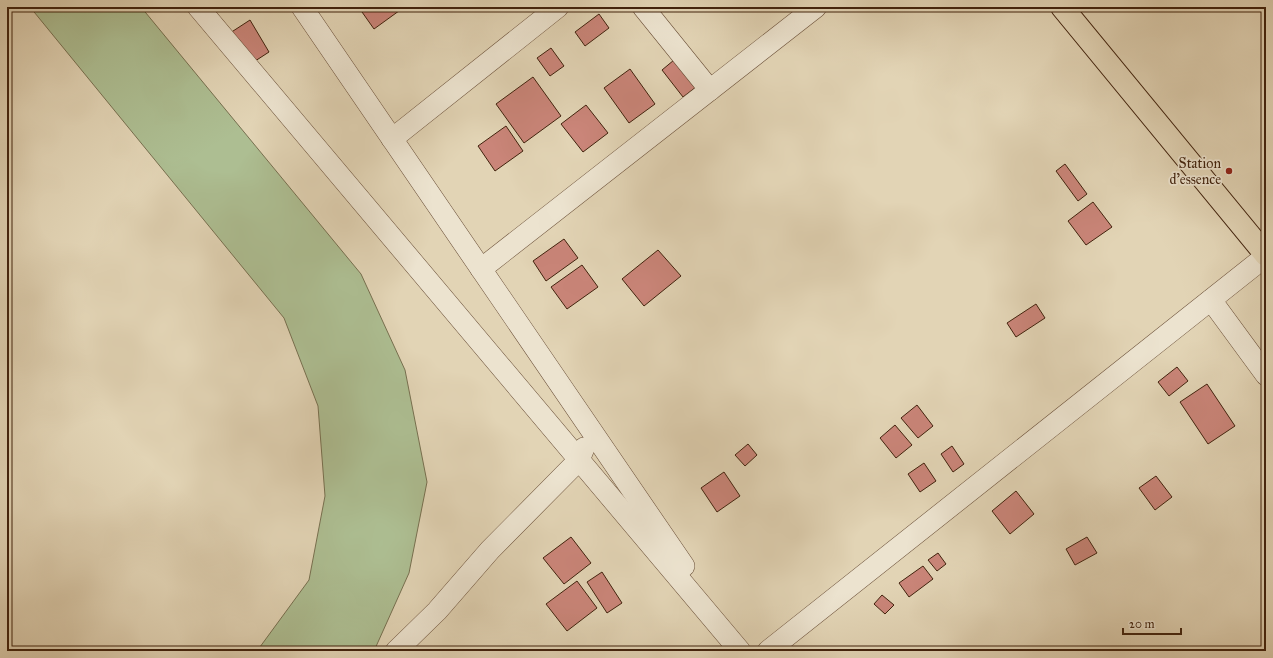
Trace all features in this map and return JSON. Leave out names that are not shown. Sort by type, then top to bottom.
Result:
[{"type":"highway","points":[[1062,7],[1266,255]]},
{"type":"street","points":[[198,7],[741,651]]},
{"type":"street","points":[[302,7],[741,651]]},
{"type":"street","points":[[392,139],[558,7]]},
{"type":"street","points":[[643,7],[710,90]]},
{"type":"street","points":[[481,269],[816,7]]},
{"type":"street","points":[[768,651],[1266,255]]},
{"type":"street","points":[[1211,300],[1266,375]]},
{"type":"street","points":[[396,651],[437,611],[490,550],[579,460],[591,431]]},
{"type":"green space","points":[[30,7],[141,7],[361,274],[405,370],[427,482],[409,573],[374,651],[257,651],[309,580],[325,496],[318,406],[284,318]]},
{"type":"building","points":[[368,7],[403,8],[374,29],[362,12]]},
{"type":"building","points":[[599,14],[609,28],[585,46],[575,32]]},
{"type":"building","points":[[250,20],[269,52],[249,65],[230,33]]},
{"type":"building","points":[[551,48],[564,66],[550,76],[537,58]]},
{"type":"building","points":[[674,60],[696,87],[683,97],[662,70]]},
{"type":"building","points":[[630,69],[655,104],[629,123],[604,88]]},
{"type":"building","points":[[533,77],[561,116],[524,143],[496,104]]},
{"type":"building","points":[[586,105],[608,133],[583,152],[561,124]]},
{"type":"building","points":[[506,126],[523,151],[495,171],[478,146]]},
{"type":"building","points":[[1065,164],[1087,194],[1078,201],[1056,171]]},
{"type":"building","points":[[1093,202],[1112,227],[1086,245],[1068,221]]},
{"type":"building","points":[[564,239],[578,258],[546,281],[533,261]]},
{"type":"building","points":[[658,250],[681,276],[644,306],[622,279]]},
{"type":"building","points":[[582,265],[598,287],[567,309],[551,287]]},
{"type":"building","points":[[1036,304],[1045,318],[1016,337],[1007,323]]},
{"type":"building","points":[[1177,367],[1188,381],[1169,396],[1158,382]]},
{"type":"building","points":[[1207,384],[1235,426],[1208,444],[1180,402]]},
{"type":"building","points":[[917,405],[933,426],[918,438],[901,418]]},
{"type":"building","points":[[895,425],[912,445],[896,458],[880,438]]},
{"type":"building","points":[[748,444],[757,455],[745,466],[735,455]]},
{"type":"building","points":[[952,446],[964,464],[953,472],[941,454]]},
{"type":"building","points":[[924,463],[936,481],[920,492],[908,474]]},
{"type":"building","points":[[724,472],[740,496],[717,512],[701,488]]},
{"type":"building","points":[[1156,476],[1172,497],[1155,510],[1139,488]]},
{"type":"building","points":[[1016,491],[1034,514],[1010,534],[992,511]]},
{"type":"building","points":[[571,537],[591,563],[564,584],[543,558]]},
{"type":"building","points":[[1087,537],[1097,553],[1075,565],[1066,549]]},
{"type":"building","points":[[938,553],[946,564],[937,571],[928,560]]},
{"type":"building","points":[[923,566],[933,579],[909,597],[899,583]]},
{"type":"building","points":[[602,572],[622,603],[607,613],[587,582]]},
{"type":"building","points":[[577,581],[597,608],[567,631],[546,604]]},
{"type":"building","points":[[882,595],[894,605],[885,614],[874,604]]},
{"type":"place","name":"Station d'essence","points":[[1229,171]]}]
